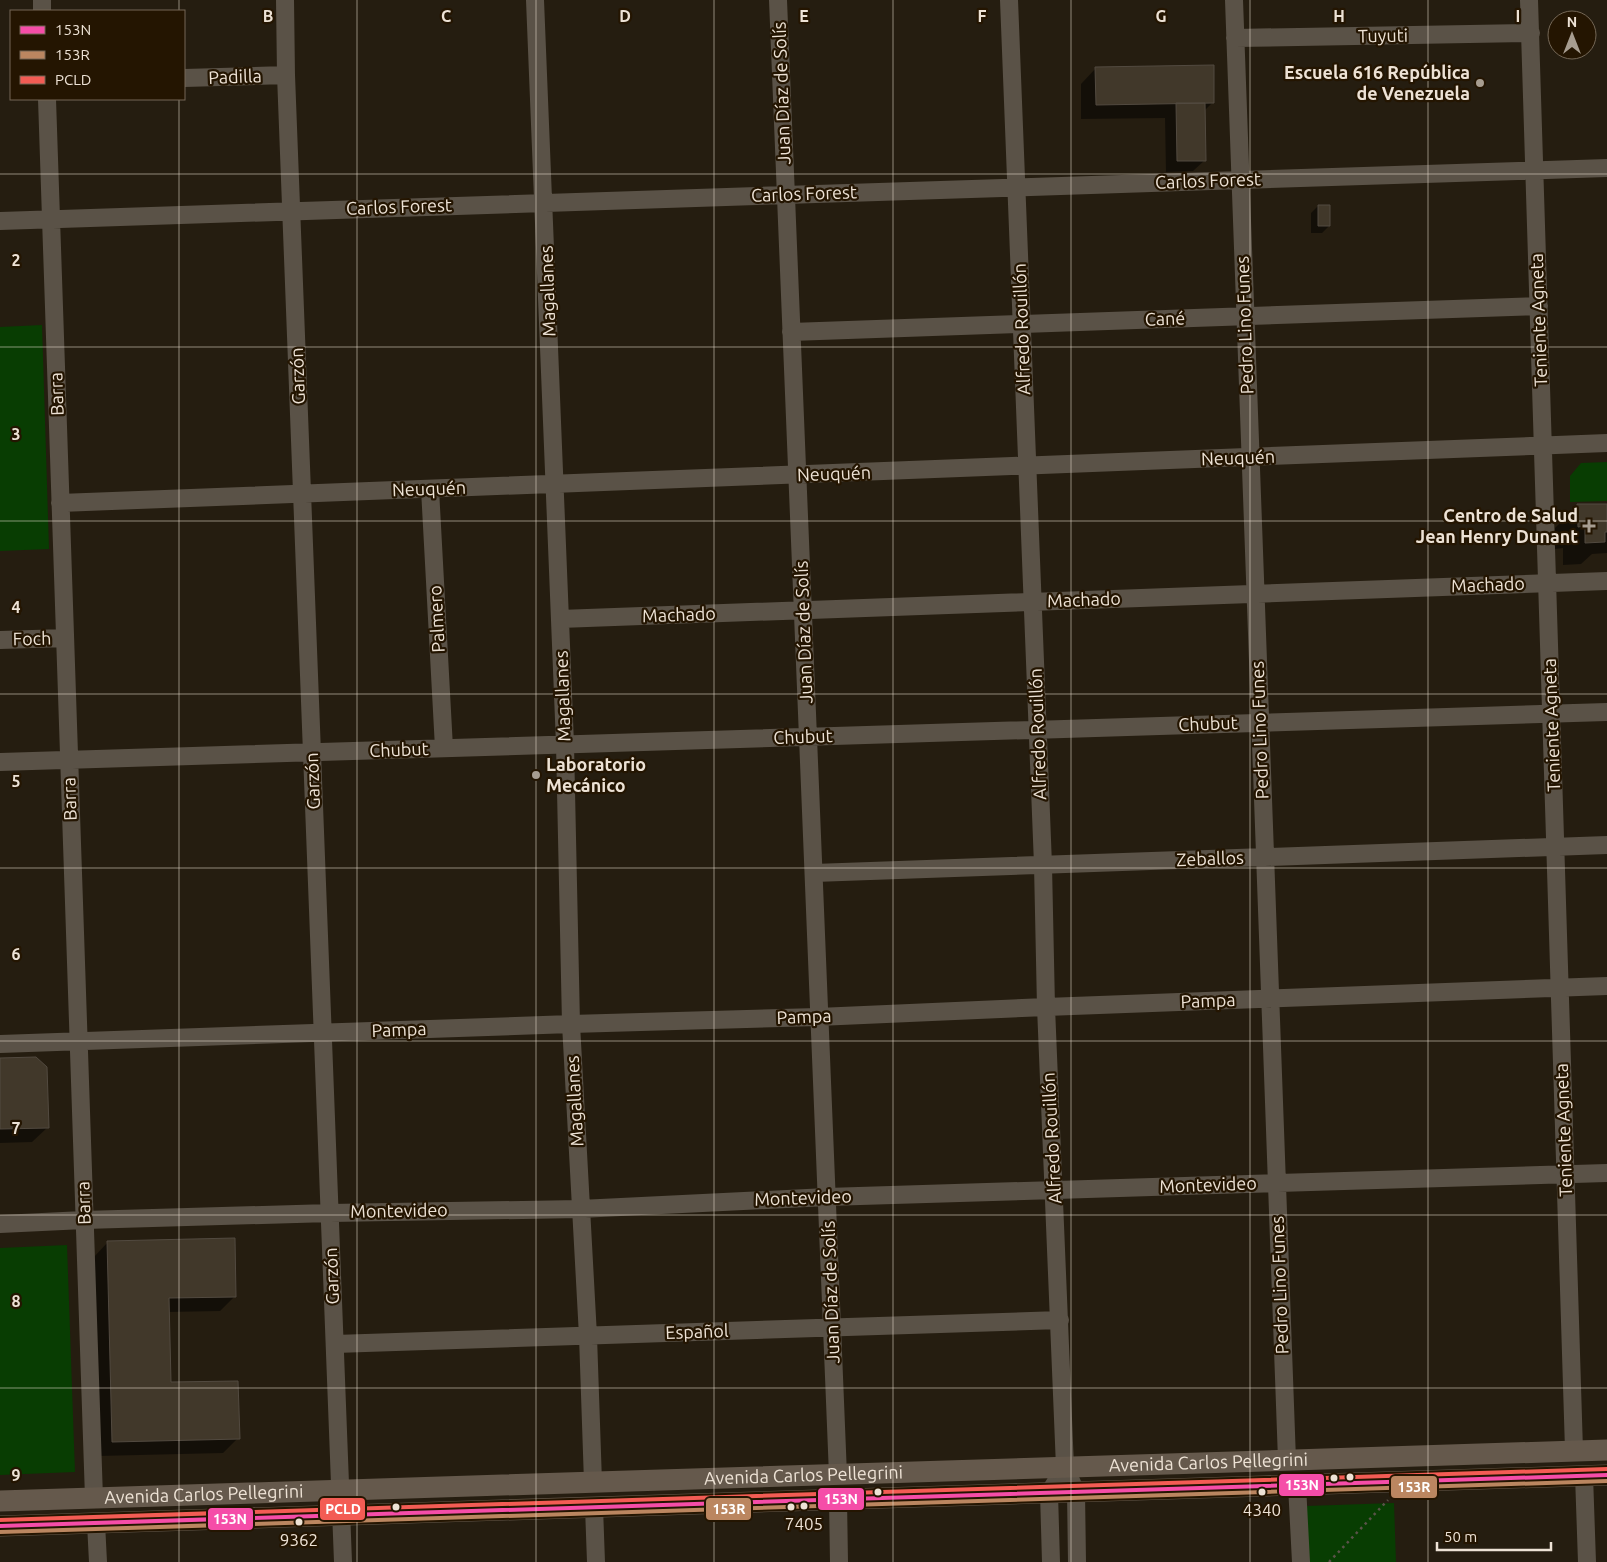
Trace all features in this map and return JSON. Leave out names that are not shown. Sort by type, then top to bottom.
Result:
[{"type":"main road","name":"Avenida Carlos Pellegrini","points":[[0,1501],[1607,1450]]},
{"type":"main road","name":"Avenida Carlos Pellegrini","points":[[0,1526],[1607,1474]]},
{"type":"street","name":"Garzón","points":[[285,0],[291,211],[343,1562]]},
{"type":"street","name":"Magallanes","points":[[536,0],[565,744],[572,1024],[588,1336],[593,1482]]},
{"type":"street","name":"Juan Díaz de Solís","points":[[778,0],[838,1474]]},
{"type":"street","name":"Alfredo Rouillón","points":[[1009,0],[1065,1467]]},
{"type":"street","name":"Pedro Lino Funes","points":[[1234,0],[1287,1460]]},
{"type":"street","name":"Teniente Agneta","points":[[1529,0],[1574,1450]]},
{"type":"street","name":"Tuyuti","points":[[1235,38],[1530,33]]},
{"type":"street","name":"Padilla","points":[[185,78],[286,75]]},
{"type":"street","name":"Barra","points":[[47,100],[94,1498]]},
{"type":"street","name":"Carlos Forest","points":[[0,220],[1607,168]]},
{"type":"street","name":"Cané","points":[[791,332],[1539,306]]},
{"type":"street","name":"Neuquén","points":[[60,504],[1607,443]]},
{"type":"street","name":"Palmero","points":[[430,489],[444,748]]},
{"type":"street","name":"Machado","points":[[560,619],[1607,581]]},
{"type":"street","name":"Foch","points":[[0,640],[65,638]]},
{"type":"street","name":"Chubut","points":[[0,762],[1607,712]]},
{"type":"street","name":"Zeballos","points":[[814,873],[1607,845]]},
{"type":"street","name":"Pampa","points":[[0,1044],[818,1017],[1607,986]]},
{"type":"street","name":"Montevideo","points":[[0,1224],[330,1212],[580,1208],[827,1197],[1607,1173]]},
{"type":"street","name":"Español","points":[[335,1344],[1060,1320]]},
{"type":"street","points":[[1065,1467],[1076,1492],[1078,1562]]},
{"type":"street","points":[[1051,1562],[1049,1492],[1065,1467]]},
{"type":"street","points":[[1584,1475],[1587,1562]]},
{"type":"street","points":[[1297,1485],[1301,1562]]},
{"type":"street","points":[[838,1499],[839,1562]]},
{"type":"street","points":[[594,1507],[596,1562]]},
{"type":"street","points":[[96,1523],[98,1562]]},
{"type":"path","points":[[1329,1562],[1391,1497],[1394,1481]]},
{"type":"green space","points":[[42,325],[49,549],[0,551],[0,327]]},
{"type":"green space","points":[[1607,462],[1607,501],[1570,502],[1570,476],[1581,463]]},
{"type":"green space","points":[[67,1245],[75,1472],[0,1475],[0,1248]]},
{"type":"green space","points":[[1394,1503],[1396,1562],[1308,1562],[1306,1506]]},
{"type":"building","points":[[1214,65],[1214,103],[1096,105],[1095,67]]},
{"type":"building","points":[[1176,103],[1205,103],[1206,161],[1177,161]]},
{"type":"building","points":[[1318,205],[1330,205],[1330,226],[1318,226]]},
{"type":"building","points":[[1577,504],[1607,504],[1605,542],[1585,543],[1585,526],[1578,527]]},
{"type":"building","points":[[36,1057],[47,1067],[49,1128],[0,1129],[0,1058]]},
{"type":"building","points":[[235,1238],[236,1297],[169,1298],[171,1382],[238,1381],[240,1439],[112,1442],[107,1241]]},
{"type":"transit line","name":"PCLD","points":[[0,1520],[1607,1469]]},
{"type":"transit line","name":"153N","points":[[0,1526],[1607,1475]]},
{"type":"transit line","name":"153R","points":[[0,1532],[1607,1481]]},
{"type":"place","name":"Escuela 616 República de Venezuela","points":[[1480,83]]},
{"type":"place","name":"Centro de Salud Jean Henry Dunant","points":[[1589,526]]},
{"type":"place","name":"Laboratorio Mecánico","points":[[536,775]]},
{"type":"place","name":"4340","points":[[1262,1492]]},
{"type":"place","name":"7405","points":[[804,1506]]},
{"type":"place","name":"9362","points":[[299,1522]]}]
